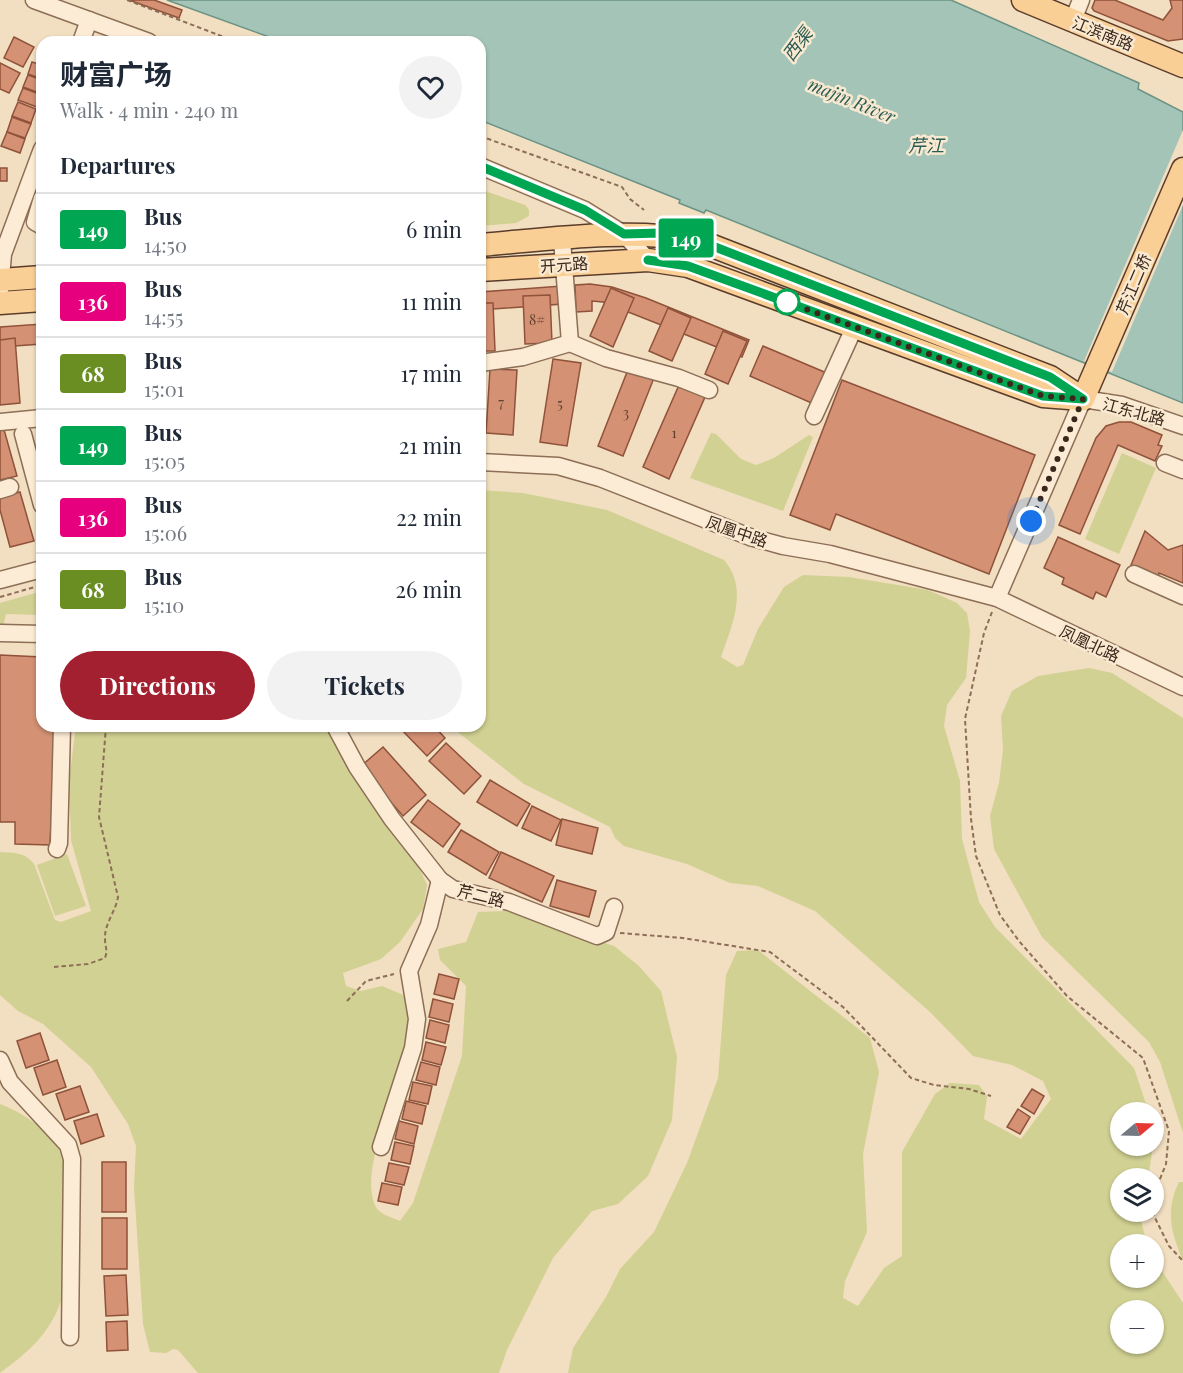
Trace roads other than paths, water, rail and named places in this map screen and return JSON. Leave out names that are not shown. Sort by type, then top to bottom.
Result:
[{"type":"main road","name":"江滨南路","points":[[1023,0],[1077,10],[1183,66]]},
{"type":"main road","name":"芹江二桥","points":[[1083,399],[1183,169]]},
{"type":"main road","name":"开元路","points":[[486,245],[659,233],[697,240],[1050,377],[1083,399]]},
{"type":"main road","name":"开元路","points":[[486,270],[648,260],[688,266],[1043,396],[1083,399]]},
{"type":"main road","points":[[0,283],[36,278]]},
{"type":"main road","points":[[0,303],[36,300]]},
{"type":"street","points":[[34,0],[133,36]]},
{"type":"street","points":[[83,36],[89,20]]},
{"type":"street","points":[[0,283],[3,254],[36,165]]},
{"type":"street","points":[[486,169],[585,210],[624,234],[648,260]]},
{"type":"street","points":[[562,240],[570,343]]},
{"type":"street","points":[[814,416],[855,326]]},
{"type":"street","points":[[486,362],[523,357],[570,343],[606,358],[679,378],[709,390]]},
{"type":"street","points":[[997,598],[1083,399]]},
{"type":"street","name":"江东北路","points":[[1083,399],[1122,405],[1183,426]]},
{"type":"street","points":[[0,422],[36,419]]},
{"type":"street","points":[[23,434],[36,482]]},
{"type":"street","name":"凤凰中路","points":[[486,462],[558,466],[629,489],[750,537],[783,546],[830,554],[997,598]]},
{"type":"street","points":[[1165,463],[1183,470]]},
{"type":"street","points":[[486,470],[515,469],[550,472],[629,489]]},
{"type":"street","points":[[0,580],[36,571]]},
{"type":"street","points":[[1134,574],[1183,596]]},
{"type":"street","name":"凤凰北路","points":[[997,598],[1183,687]]},
{"type":"street","points":[[0,633],[36,634]]},
{"type":"street","points":[[57,849],[62,732]]},
{"type":"street","name":"芹二路","points":[[338,732],[357,767],[386,810],[440,880],[453,889],[509,902],[597,936],[602,935],[614,907]]},
{"type":"street","points":[[381,1147],[413,1048],[417,1019],[408,971],[429,925],[440,880]]},
{"type":"street","points":[[0,1060],[10,1083],[68,1145],[72,1159],[70,1337]]},
{"type":"water","name":"芹江","points":[[167,0],[951,0],[1139,83],[1138,89],[1183,112],[1183,403],[706,210],[704,213],[679,203],[680,200],[486,122],[486,36],[266,36]]},
{"type":"water label","name":"西渠","points":[[797,44]]},
{"type":"water label","name":"majin River","points":[[852,100]]}]
